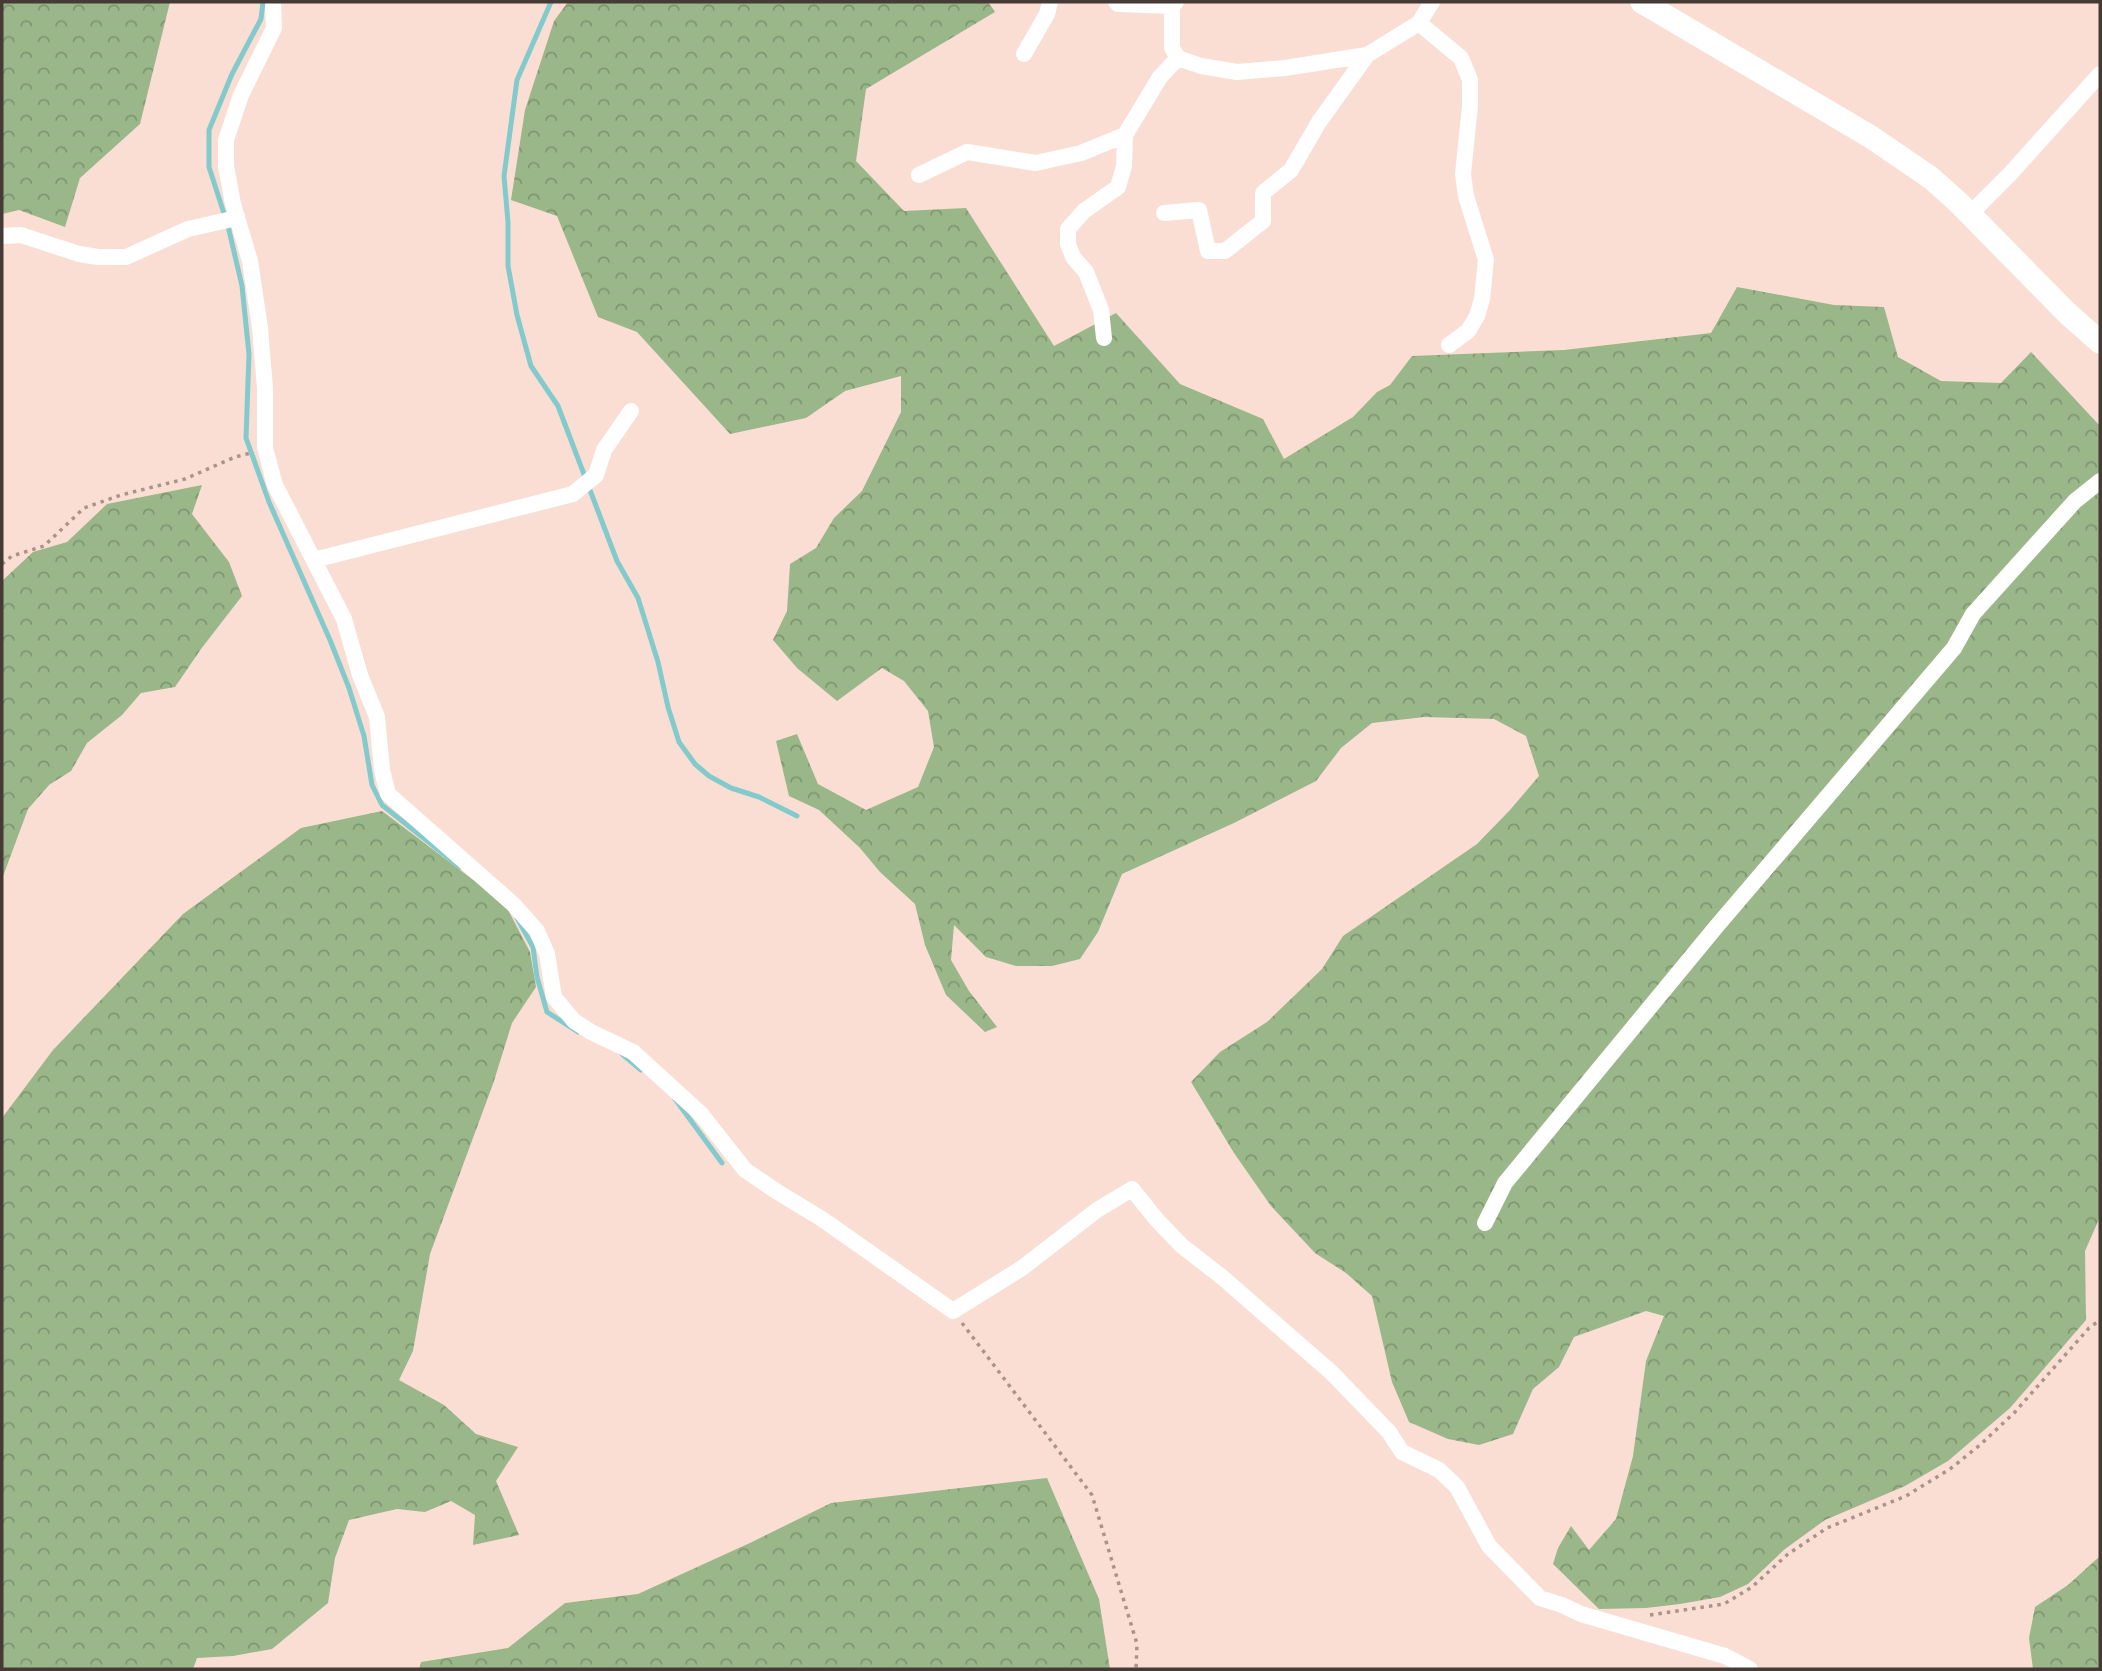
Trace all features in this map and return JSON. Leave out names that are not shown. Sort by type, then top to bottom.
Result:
[{"type":"street","points":[[273,2],[274,28],[241,95],[226,140],[226,220],[250,261],[265,388],[265,448],[275,485],[344,619],[360,675],[377,717],[382,770],[388,794],[514,905],[537,931],[547,954],[554,997],[574,1021],[643,1060],[701,1114],[744,1170],[822,1219],[953,1311],[1022,1268],[1097,1210],[1132,1189],[1182,1246],[1222,1277],[1332,1373],[1389,1432],[1402,1452],[1439,1470],[1457,1487],[1489,1546],[1540,1598],[1581,1615],[1725,1656],[1750,1669]]},
{"type":"street","points":[[1024,54],[1047,14],[1050,2]]},
{"type":"street","points":[[1116,2],[1174,4],[1172,48],[1178,58],[1200,66],[1237,72],[1285,68],[1367,55],[1419,23],[1432,2]]},
{"type":"street","points":[[1642,2],[1871,136],[1931,178],[2067,313],[2100,342]]},
{"type":"street","points":[[1419,23],[1461,58],[1470,80],[1463,174],[1466,196],[1486,260],[1482,299],[1477,316],[1468,331],[1449,345]]},
{"type":"street","points":[[1164,213],[1199,210],[1208,251],[1225,251],[1263,221],[1263,194],[1291,170],[1319,122],[1367,55]]},
{"type":"street","points":[[1104,338],[1101,310],[1086,272],[1073,257],[1068,244],[1068,229],[1084,211],[1118,187],[1124,166],[1125,135],[1160,78],[1178,58]]},
{"type":"street","points":[[1970,214],[2100,74]]},
{"type":"street","points":[[919,175],[967,152],[1036,163],[1081,153],[1125,135]]},
{"type":"street","points":[[2,236],[21,235],[88,256],[126,257],[188,229],[226,220]]},
{"type":"street","points":[[314,560],[573,494],[596,475],[604,450],[631,411]]},
{"type":"street","points":[[1485,1223],[1505,1183],[1716,927],[1954,648],[1973,614],[2075,501],[2100,481]]},
{"type":"path","points":[[2,564],[12,556],[44,545],[84,508],[121,495],[185,479],[244,454]]},
{"type":"path","points":[[953,1311],[1092,1496],[1137,1644],[1136,1669]]},
{"type":"path","points":[[1647,1615],[1724,1604],[1752,1587],[1788,1554],[1827,1528],[1906,1496],[1950,1469],[2014,1413],[2089,1328],[2100,1320]]},
{"type":"green space","points":[[2,2],[170,2],[140,124],[80,178],[65,227],[19,210],[2,214]]},
{"type":"green space","points":[[568,2],[988,2],[995,12],[866,89],[856,161],[904,211],[966,208],[1054,346],[1116,313],[1180,384],[1263,419],[1284,459],[1353,417],[1377,392],[1390,385],[1412,356],[1564,350],[1711,333],[1737,287],[1834,305],[1884,307],[1898,357],[1941,381],[2001,383],[2031,352],[2100,426],[2100,1217],[2085,1251],[2086,1320],[2010,1408],[1948,1461],[1905,1486],[1825,1520],[1785,1549],[1748,1584],[1720,1597],[1646,1608],[1599,1609],[1553,1564],[1558,1548],[1571,1526],[1589,1550],[1616,1519],[1633,1456],[1646,1361],[1664,1316],[1646,1311],[1574,1337],[1559,1367],[1533,1389],[1513,1434],[1479,1445],[1448,1439],[1409,1422],[1392,1382],[1372,1296],[1346,1273],[1315,1253],[1271,1206],[1234,1153],[1191,1082],[1220,1052],[1267,1022],[1322,969],[1343,936],[1477,844],[1539,776],[1526,736],[1494,719],[1424,717],[1372,723],[1341,748],[1316,781],[1236,822],[1122,874],[1098,932],[1080,959],[1052,966],[1016,966],[986,957],[954,925],[951,960],[969,991],[997,1027],[985,1032],[946,995],[925,945],[915,904],[819,810],[789,796],[776,741],[797,734],[818,784],[866,810],[918,787],[934,747],[928,711],[904,681],[882,668],[837,701],[797,668],[773,640],[787,611],[790,564],[816,548],[834,518],[862,491],[901,412],[901,376],[845,391],[806,418],[730,434],[637,332],[598,317],[557,216],[511,200],[525,110],[554,21]]},
{"type":"green space","points":[[202,485],[192,514],[229,562],[242,596],[175,687],[141,693],[122,715],[87,743],[71,771],[49,785],[28,809],[2,879],[2,581],[33,552],[67,542],[107,504]]},
{"type":"green space","points":[[382,811],[505,904],[530,952],[536,987],[512,1023],[493,1084],[430,1254],[413,1351],[399,1380],[444,1405],[476,1434],[518,1447],[496,1481],[519,1535],[473,1545],[475,1515],[451,1501],[425,1512],[397,1509],[349,1520],[335,1558],[328,1603],[272,1649],[233,1656],[197,1658],[193,1669],[2,1669],[2,1118],[53,1050],[183,914],[301,828]]},
{"type":"green space","points":[[1047,1478],[1099,1599],[1110,1669],[419,1669],[421,1662],[508,1648],[565,1603],[638,1594],[831,1503]]},
{"type":"green space","points":[[2100,1556],[2100,1669],[2033,1669],[2029,1638],[2035,1607],[2068,1585]]},
{"type":"waterway","points":[[263,2],[261,19],[232,74],[209,130],[209,167],[228,226],[242,286],[249,354],[246,438],[269,502],[349,688],[364,736],[372,785],[382,805],[460,867]]},
{"type":"waterway","points":[[551,2],[517,80],[504,176],[508,266],[517,315],[531,366],[558,406],[617,561],[638,598],[679,742],[695,764],[709,776],[797,816]]},
{"type":"waterway","points":[[517,918],[533,947],[537,977],[547,1012],[578,1032]]},
{"type":"waterway","points":[[622,1054],[641,1070]]},
{"type":"waterway","points":[[675,1099],[722,1163]]}]
